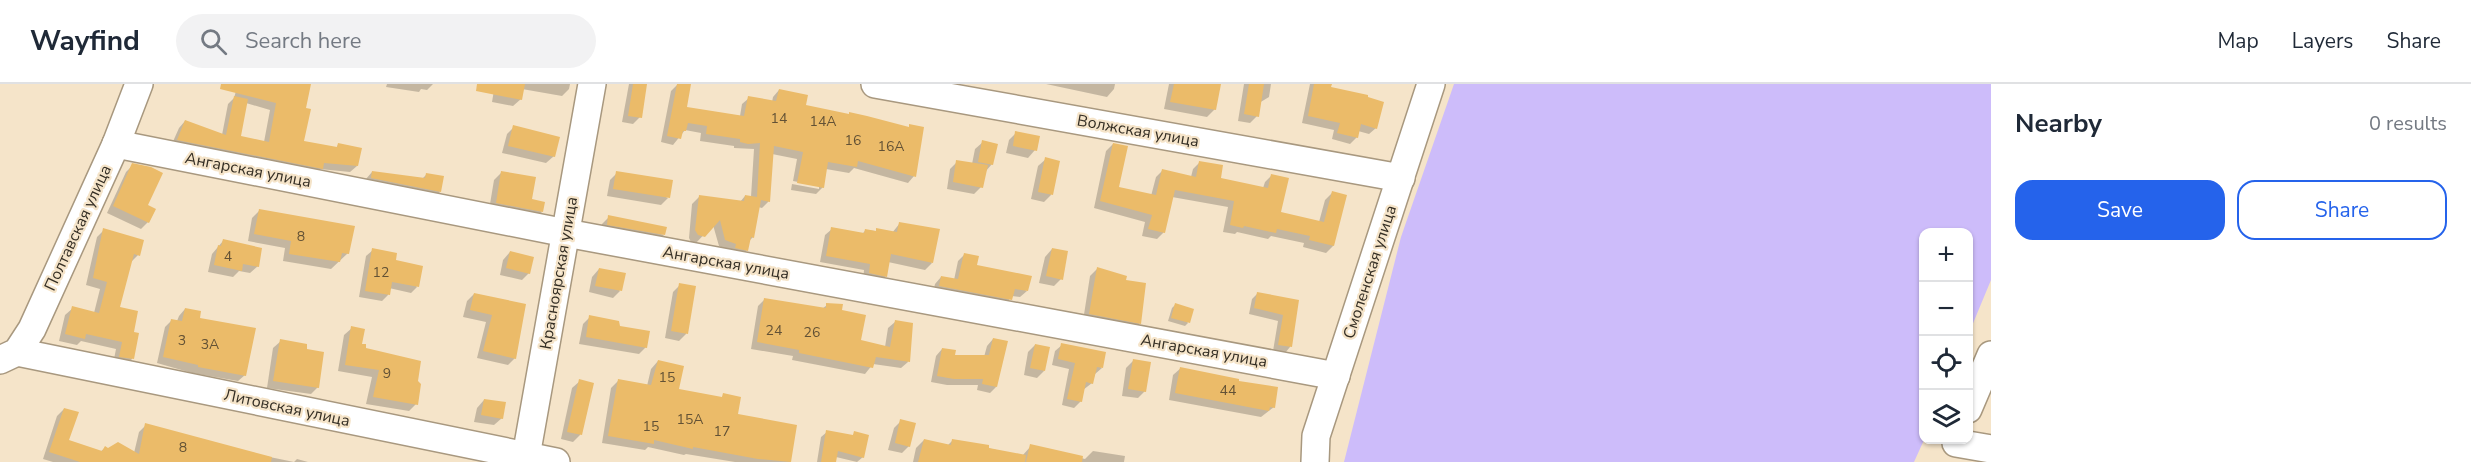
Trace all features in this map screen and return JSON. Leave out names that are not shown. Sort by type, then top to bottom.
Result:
[{"type":"street","name":"Полтавская улица","points":[[9,356],[32,328],[116,144],[139,84]]},
{"type":"street","name":"Красноярская улица","points":[[526,460],[592,84]]},
{"type":"street","name":"Волжская улица","points":[[875,84],[1401,178]]},
{"type":"street","name":"Смоленская улица","points":[[1314,462],[1316,436],[1431,84]]},
{"type":"street","name":"Ангарская улица","points":[[116,144],[566,233],[1336,375]]},
{"type":"street","points":[[1973,397],[1991,355]]},
{"type":"street","name":"Литовская улица","points":[[9,356],[526,460],[556,462]]},
{"type":"street","points":[[1954,448],[1991,449]]},
{"type":"shaded area","points":[[1454,84],[1991,84],[1991,280],[1973,323],[1973,228],[1919,228],[1919,444],[1922,444],[1914,462],[1344,462],[1401,237]]},
{"type":"building","points":[[221,84],[311,84],[306,108],[311,109],[304,141],[337,147],[338,143],[362,148],[358,166],[324,163],[323,169],[177,140],[185,120],[226,135],[234,96],[248,99],[241,136],[269,142],[276,103],[220,89]]},
{"type":"building","points":[[477,84],[525,84],[522,100],[476,91]]},
{"type":"building","points":[[633,84],[647,84],[642,118],[628,116]]},
{"type":"building","points":[[677,84],[691,84],[687,107],[744,116],[748,96],[776,101],[779,89],[808,95],[806,105],[849,114],[849,112],[909,127],[909,124],[924,127],[916,177],[858,161],[857,167],[828,162],[824,188],[797,183],[803,152],[774,146],[770,202],[761,200],[754,238],[751,237],[748,251],[735,248],[736,244],[725,240],[720,220],[705,237],[698,235],[695,230],[699,195],[744,201],[745,195],[757,197],[760,143],[748,144],[740,142],[740,139],[706,134],[707,126],[688,123],[681,139],[667,136]]},
{"type":"building","points":[[1174,84],[1221,84],[1216,110],[1170,102]]},
{"type":"building","points":[[1249,84],[1264,84],[1259,117],[1244,114]]},
{"type":"building","points":[[1314,84],[1332,84],[1331,87],[1368,95],[1368,97],[1384,102],[1377,129],[1361,124],[1358,138],[1337,133],[1340,123],[1308,116]]},
{"type":"building","points":[[513,125],[560,137],[555,157],[508,146]]},
{"type":"building","points":[[1015,131],[1040,136],[1037,151],[1013,146]]},
{"type":"building","points":[[982,140],[998,144],[993,165],[978,162]]},
{"type":"building","points":[[1113,143],[1128,146],[1119,187],[1156,195],[1162,169],[1196,177],[1199,161],[1223,165],[1221,178],[1268,188],[1271,174],[1289,178],[1281,212],[1324,222],[1332,191],[1347,195],[1334,246],[1309,240],[1310,236],[1277,229],[1276,233],[1230,225],[1234,201],[1175,190],[1165,233],[1148,229],[1152,215],[1100,201]]},
{"type":"building","points":[[1045,157],[1060,161],[1053,195],[1038,192]]},
{"type":"building","points":[[956,160],[988,165],[983,188],[953,182]]},
{"type":"building","points":[[132,163],[151,167],[163,173],[148,205],[156,209],[149,223],[113,206]]},
{"type":"building","points":[[372,171],[425,178],[426,173],[444,176],[441,192],[371,178]]},
{"type":"building","points":[[501,171],[536,177],[532,199],[545,202],[543,212],[496,203]]},
{"type":"building","points":[[616,171],[673,180],[670,198],[613,189]]},
{"type":"building","points":[[259,209],[355,226],[349,254],[342,253],[340,262],[289,254],[291,241],[254,234]]},
{"type":"building","points":[[608,215],[667,227],[665,235],[607,225]]},
{"type":"building","points":[[899,222],[940,229],[933,263],[891,254],[887,277],[869,273],[870,264],[826,256],[831,227],[864,233],[865,229],[876,231],[876,228],[897,232]]},
{"type":"building","points":[[103,228],[144,240],[140,256],[134,254],[120,307],[138,311],[134,332],[139,333],[134,359],[119,357],[122,342],[86,334],[85,339],[65,334],[72,306],[99,313],[107,282],[93,278]]},
{"type":"building","points":[[223,239],[262,248],[259,267],[243,264],[242,271],[214,265],[218,245],[221,246]]},
{"type":"building","points":[[372,248],[397,253],[396,260],[423,266],[419,287],[392,282],[390,295],[365,291]]},
{"type":"building","points":[[1052,248],[1068,251],[1063,280],[1046,276]]},
{"type":"building","points":[[510,251],[534,257],[530,274],[506,268]]},
{"type":"building","points":[[964,253],[979,256],[977,265],[1032,276],[1028,291],[1015,289],[1012,300],[939,286],[941,276],[958,279]]},
{"type":"building","points":[[1097,267],[1127,276],[1126,280],[1146,283],[1141,324],[1089,314]]},
{"type":"building","points":[[599,268],[626,273],[622,291],[595,286]]},
{"type":"building","points":[[679,283],[696,286],[688,334],[671,331]]},
{"type":"building","points":[[1257,292],[1299,300],[1292,347],[1278,345],[1283,315],[1254,308]]},
{"type":"building","points":[[474,293],[526,304],[516,359],[483,351],[492,315],[470,310]]},
{"type":"building","points":[[764,298],[826,308],[826,303],[843,304],[842,310],[866,315],[861,340],[890,347],[895,320],[913,323],[910,362],[876,357],[873,368],[757,342]]},
{"type":"building","points":[[1175,303],[1194,309],[1190,323],[1171,318]]},
{"type":"building","points":[[185,308],[201,311],[200,318],[256,328],[246,376],[198,367],[198,365],[163,357],[171,319],[182,321]]},
{"type":"building","points":[[589,315],[619,321],[620,326],[650,331],[647,348],[586,337]]},
{"type":"building","points":[[351,326],[365,329],[362,344],[366,344],[366,348],[421,361],[418,405],[373,397],[379,370],[345,365]]},
{"type":"building","points":[[993,338],[1008,341],[997,387],[982,384],[983,379],[954,379],[937,376],[942,348],[956,350],[955,355],[989,355]]},
{"type":"building","points":[[280,339],[307,344],[307,349],[324,352],[319,388],[273,381]]},
{"type":"building","points":[[1061,343],[1106,352],[1103,368],[1097,367],[1093,384],[1086,382],[1082,402],[1067,399],[1075,363],[1058,359]]},
{"type":"building","points":[[1035,344],[1050,347],[1045,371],[1030,368]]},
{"type":"building","points":[[1133,359],[1151,362],[1146,392],[1128,389]]},
{"type":"building","points":[[658,360],[684,366],[679,389],[722,397],[723,393],[741,397],[738,414],[797,425],[791,462],[758,459],[693,447],[693,449],[654,440],[654,444],[608,436],[618,379],[651,385]]},
{"type":"building","points":[[1180,367],[1239,379],[1239,381],[1278,387],[1275,408],[1270,407],[1269,411],[1175,393]]},
{"type":"building","points":[[579,379],[594,383],[582,435],[567,432]]},
{"type":"building","points":[[484,399],[506,402],[503,419],[481,415]]},
{"type":"building","points":[[64,408],[79,412],[69,440],[102,451],[105,446],[108,448],[118,442],[139,454],[145,423],[272,457],[271,462],[80,462],[49,452]]},
{"type":"building","points":[[900,419],[916,423],[910,447],[895,443]]},
{"type":"building","points":[[826,430],[853,435],[854,431],[869,435],[864,458],[838,451],[836,462],[821,462]]},
{"type":"building","points":[[924,439],[951,445],[952,439],[989,445],[989,448],[1026,455],[1025,462],[918,462]]},
{"type":"building","points":[[1030,444],[1083,456],[1082,462],[1026,462]]}]
